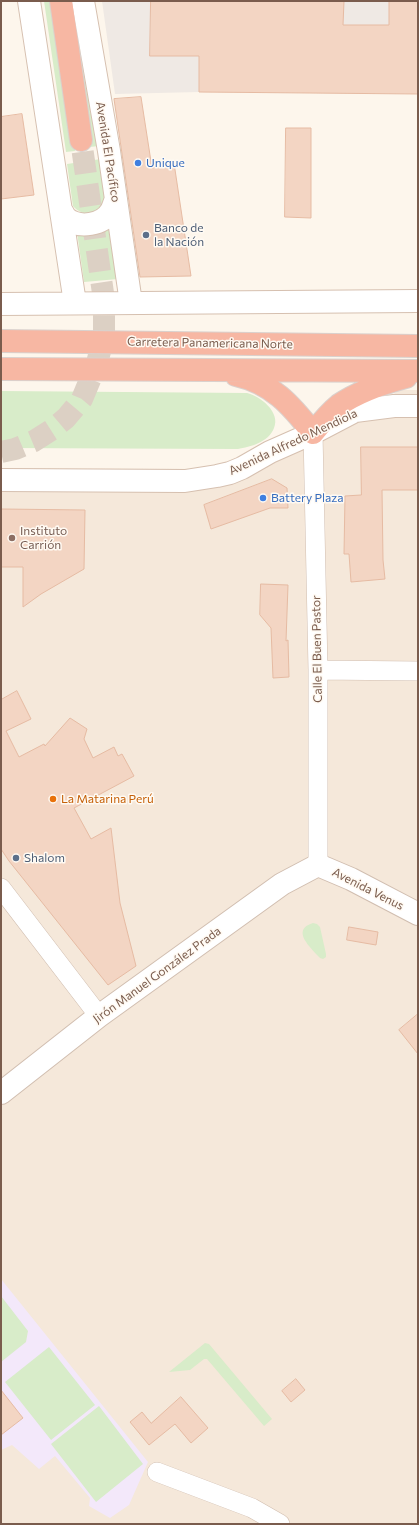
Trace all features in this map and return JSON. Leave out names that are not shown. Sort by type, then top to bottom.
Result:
[{"type":"highway","points":[[61,1],[81,140]]},
{"type":"highway","name":"Carretera Panamericana Norte","points":[[1,341],[418,346]]},
{"type":"highway","points":[[1,369],[213,369],[418,372]]},
{"type":"highway","points":[[213,369],[242,376],[276,393],[294,409],[313,433],[328,415],[339,405],[376,387],[418,372]]},
{"type":"main road","points":[[29,1],[75,303]]},
{"type":"main road","name":"Avenida El Pacífico","points":[[84,1],[131,303]]},
{"type":"main road","points":[[61,210],[66,217],[72,221],[79,224],[89,224],[98,222],[105,218],[111,211],[116,199]]},
{"type":"main road","points":[[1,304],[418,301]]},
{"type":"main road","name":"Avenida Alfredo Mendiola","points":[[1,480],[185,481],[200,479],[230,473],[355,411],[394,406],[418,406]]},
{"type":"main road","name":"Avenida Venus","points":[[318,865],[351,878],[418,914]]},
{"type":"main road","name":"Jirón Manuel González Prada","points":[[1,1092],[100,1016],[282,884],[318,865]]},
{"type":"street","name":"Calle El Buen Pastor","points":[[313,433],[318,670],[318,865]]},
{"type":"street","points":[[318,670],[418,671]]},
{"type":"street","points":[[1,888],[100,1016]]},
{"type":"street","points":[[157,1472],[252,1508],[280,1524]]},
{"type":"shaded area","points":[[102,1],[418,1],[418,94],[199,92],[115,94]]},
{"type":"shaded area","points":[[400,390],[418,390],[418,1524],[1,1524],[1,468],[208,469],[320,439]]},
{"type":"shaded area","points":[[1,1279],[148,1462],[129,1505],[110,1518],[89,1506],[90,1498],[55,1456],[39,1469],[12,1445],[1,1450]]},
{"type":"green space","points":[[44,1],[55,1],[75,151],[66,152]]},
{"type":"green space","points":[[74,22],[77,22],[99,146],[90,147],[72,25]]},
{"type":"green space","points":[[101,159],[107,198],[102,207],[97,211],[89,214],[82,213],[73,206],[67,164]]},
{"type":"green space","points":[[110,225],[118,279],[84,282],[77,232],[95,234]]},
{"type":"green space","points":[[1,391],[247,393],[258,397],[268,406],[275,416],[275,422],[272,433],[264,440],[248,447],[238,449],[1,448]]},
{"type":"green space","points":[[313,923],[320,927],[326,954],[326,957],[323,959],[320,958],[304,939],[303,930],[306,926]]},
{"type":"green space","points":[[1,1296],[28,1331],[26,1342],[1,1362]]},
{"type":"green space","points":[[205,1343],[209,1344],[272,1419],[264,1426],[207,1359],[204,1359],[190,1370],[169,1372]]},
{"type":"green space","points":[[49,1347],[95,1405],[51,1440],[5,1382]]},
{"type":"green space","points":[[99,1406],[143,1464],[96,1502],[51,1444]]},
{"type":"building","points":[[151,1],[344,1],[343,25],[389,25],[389,1],[418,1],[418,94],[199,92],[199,56],[150,56]]},
{"type":"building","points":[[141,97],[152,168],[174,163],[191,276],[140,277],[114,99]]},
{"type":"building","points":[[22,114],[34,195],[1,199],[1,117]]},
{"type":"building","points":[[286,128],[311,128],[311,218],[285,217]]},
{"type":"building","points":[[361,447],[418,447],[418,490],[382,490],[383,560],[385,579],[351,582],[349,554],[344,554],[345,496],[361,495]]},
{"type":"building","points":[[272,479],[287,488],[288,508],[270,508],[211,529],[204,505]]},
{"type":"building","points":[[1,509],[85,510],[84,569],[41,594],[23,607],[23,567],[1,567]]},
{"type":"building","points":[[261,584],[288,585],[286,641],[288,640],[289,677],[273,678],[271,628],[260,615]]},
{"type":"building","points":[[17,691],[31,719],[6,731],[19,757],[44,744],[45,746],[70,718],[87,729],[84,739],[93,758],[114,747],[118,756],[122,754],[134,776],[74,808],[91,839],[111,828],[120,903],[136,966],[108,985],[1,849],[1,700]]},
{"type":"building","points":[[349,927],[378,932],[376,945],[347,940]]},
{"type":"building","points":[[418,1014],[418,1054],[399,1030]]},
{"type":"building","points":[[296,1379],[305,1390],[291,1402],[282,1391]]},
{"type":"building","points":[[1,1390],[23,1418],[1,1435]]},
{"type":"building","points":[[181,1397],[208,1428],[191,1443],[175,1424],[149,1445],[130,1422],[142,1412],[151,1423]]},
{"type":"tunnel","points":[[1,452],[15,449],[34,441],[53,429],[66,418],[82,399],[97,363],[104,336],[104,300],[81,140]]},
{"type":"place","name":"Unique","points":[[138,163]]},
{"type":"place","name":"Banco de la Nación","points":[[146,235]]},
{"type":"place","name":"Battery Plaza","points":[[263,498]]},
{"type":"place","name":"Instituto Carrión","points":[[12,538]]},
{"type":"place","name":"La Matarina Perú","points":[[53,799]]},
{"type":"place","name":"Shalom","points":[[16,858]]}]
